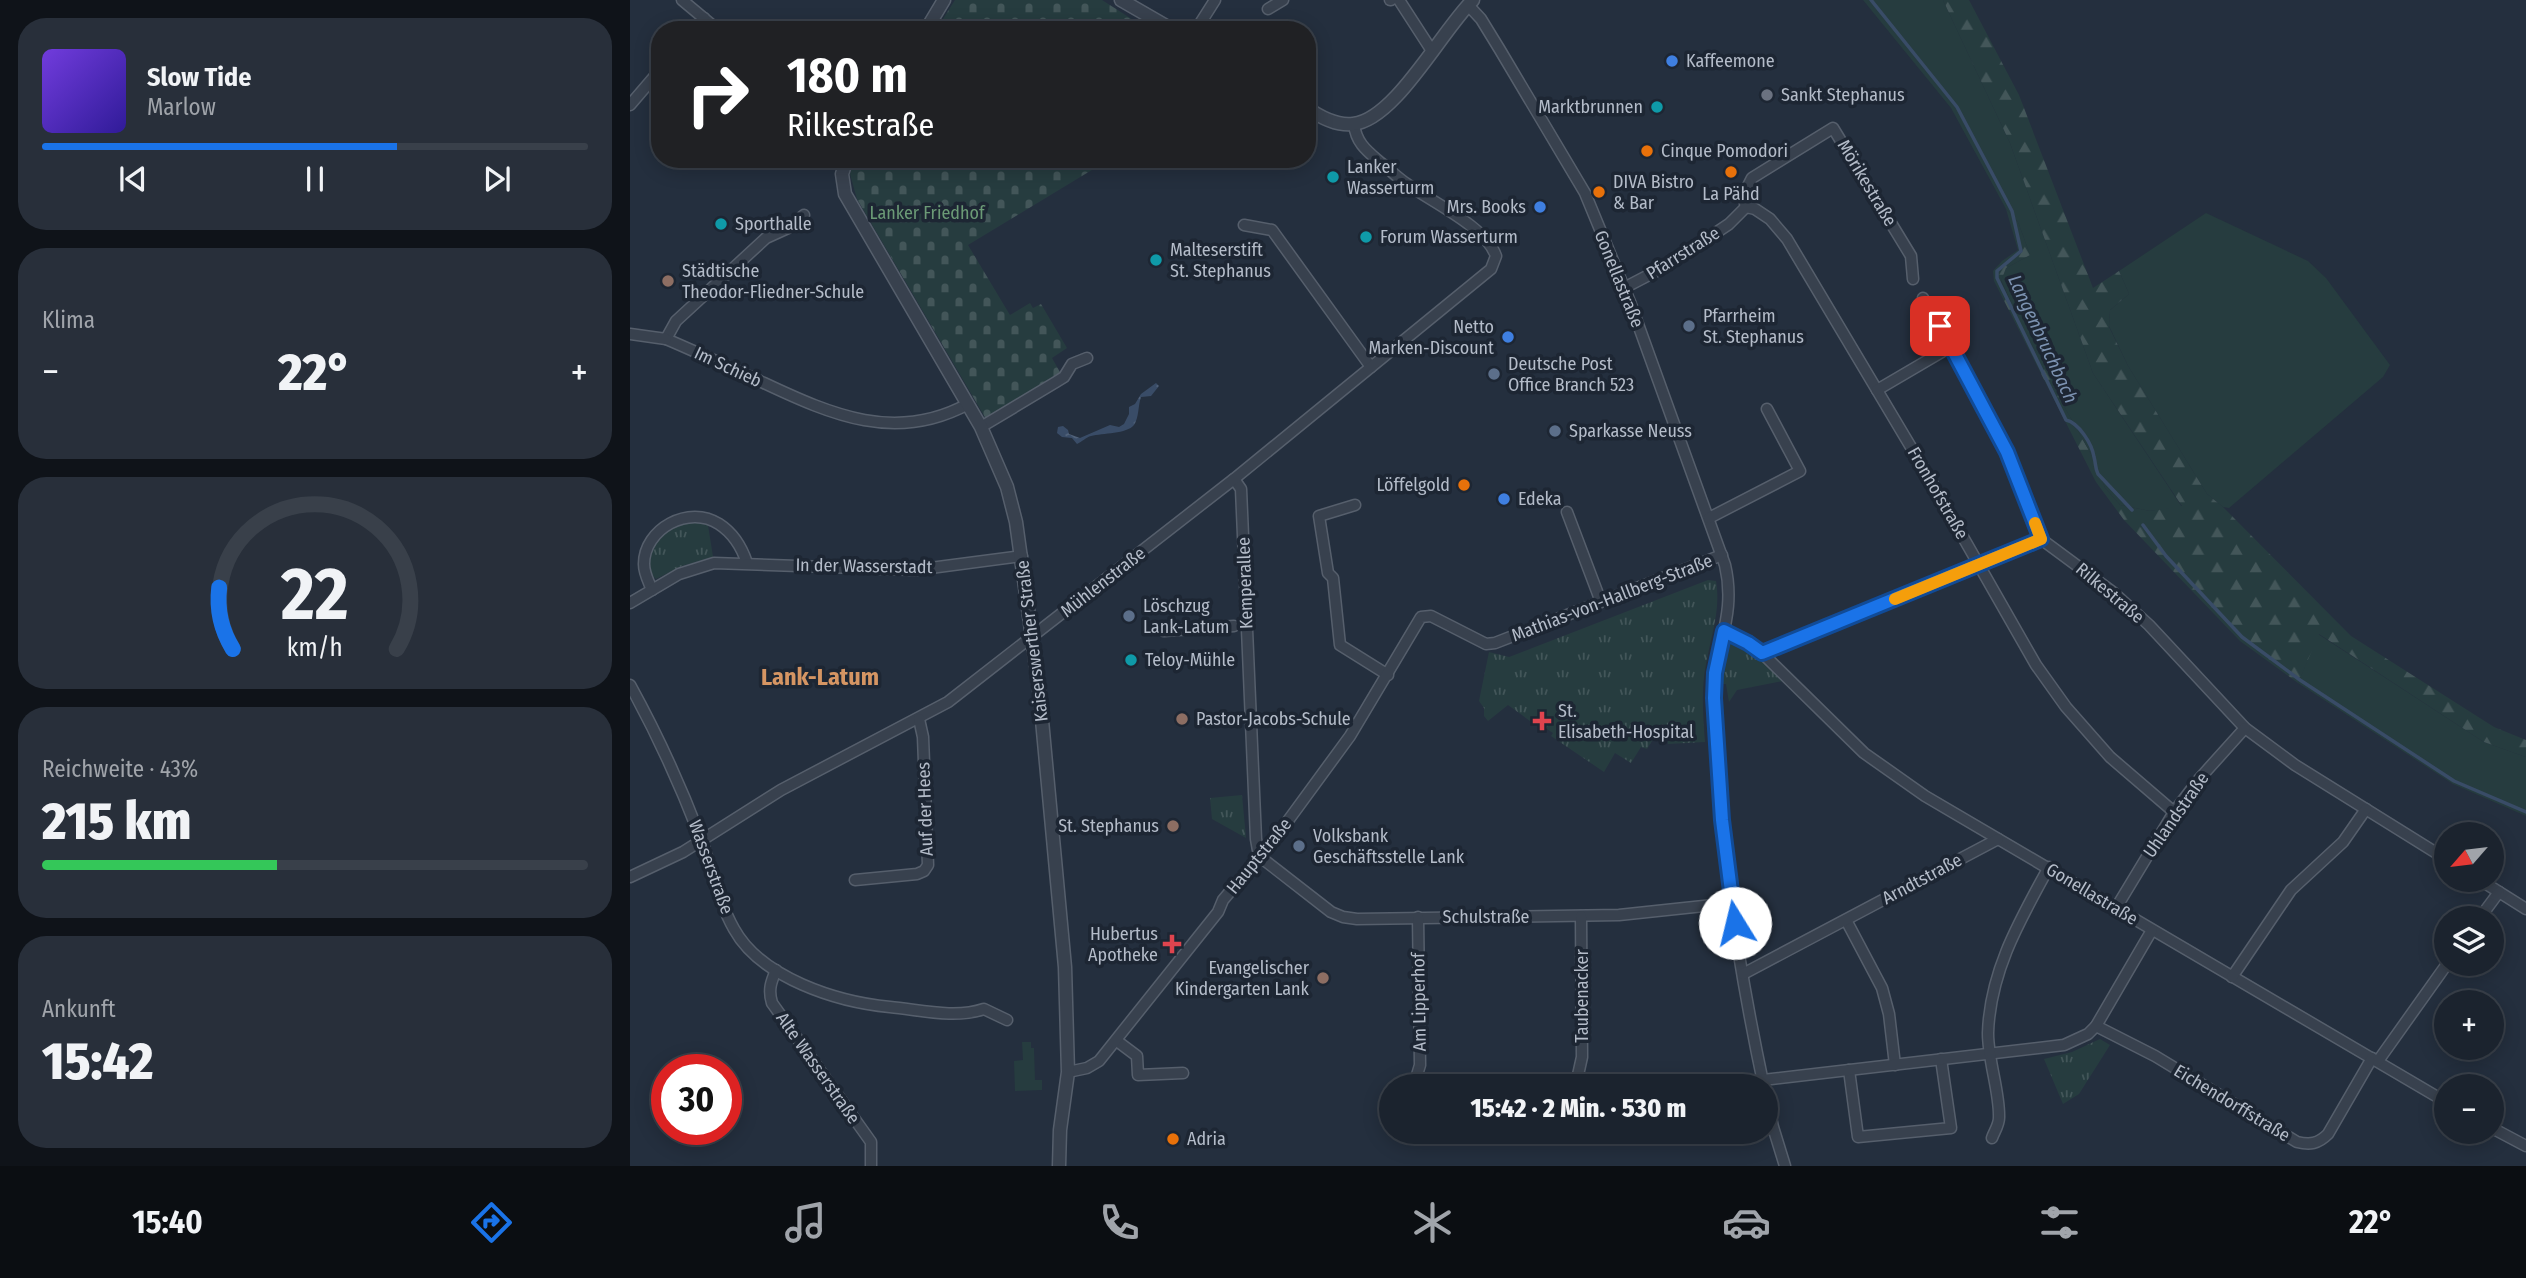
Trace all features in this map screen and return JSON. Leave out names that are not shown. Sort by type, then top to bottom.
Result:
[{"type":"street","points":[[682,0],[708,21]]},
{"type":"street","points":[[931,21],[944,0]]},
{"type":"street","points":[[1121,0],[1157,21]]},
{"type":"street","points":[[1202,21],[1215,0]]},
{"type":"street","points":[[1268,9],[1283,0]]},
{"type":"street","points":[[1399,0],[1432,51]]},
{"type":"street","points":[[1316,113],[1328,120],[1354,124],[1372,118],[1392,101],[1471,2]]},
{"type":"street","name":"Gonellastraße","points":[[1471,2],[1579,181],[1624,289],[1722,555],[1730,601],[1718,657],[1714,698],[1722,820],[1732,903],[1761,1074]]},
{"type":"street","points":[[702,21],[705,18]]},
{"type":"street","points":[[630,105],[651,80]]},
{"type":"street","name":"Mühlenstraße","points":[[630,877],[650,870],[781,790],[919,719],[968,688],[1234,480],[1492,269],[1495,252],[1480,234],[1404,182],[1362,147],[1355,136],[1354,124]]},
{"type":"street","name":"Mörikestraße","points":[[1742,210],[1743,196],[1752,177],[1833,128],[1911,257],[1913,279]]},
{"type":"street","name":"Kaiserswerther Straße","points":[[842,168],[845,194],[981,427],[1007,486],[1022,556],[1032,637],[1065,967],[1068,1072],[1060,1130],[1059,1166]]},
{"type":"street","name":"Fronhofstraße","points":[[1742,210],[1755,209],[1770,219],[1787,239],[1980,564],[2036,664],[2066,706],[2110,757],[2174,812]]},
{"type":"street","name":"Pfarrstraße","points":[[1624,289],[1729,224],[1742,210]]},
{"type":"street","points":[[666,339],[676,321],[766,238],[788,228],[804,215]]},
{"type":"street","points":[[1244,225],[1272,230],[1371,368]]},
{"type":"street","points":[[1724,631],[1762,653],[2041,539],[2007,452],[1952,346],[1923,298]]},
{"type":"street","name":"Im Schieb","points":[[630,334],[666,339],[843,417],[906,423],[933,418],[968,404]]},
{"type":"street","points":[[1877,390],[1952,346]]},
{"type":"street","points":[[981,427],[1064,377],[1072,364],[1087,358]]},
{"type":"street","points":[[1709,518],[1800,471],[1767,409]]},
{"type":"street","name":"Kemperallee","points":[[1234,480],[1241,489],[1256,839],[1259,856]]},
{"type":"street","points":[[1354,505],[1319,516],[1328,573],[1334,578],[1340,645],[1388,675]]},
{"type":"street","points":[[1567,512],[1601,602]]},
{"type":"street","points":[[652,590],[646,575],[645,553],[659,531],[680,519],[693,517],[718,523],[739,544],[747,563]]},
{"type":"street","name":"Rilkestraße","points":[[2041,539],[2114,593],[2149,625],[2245,728],[2295,765],[2434,852]]},
{"type":"street","name":"Mathias-von-Hallberg-Straße","points":[[1426,614],[1486,644],[1495,643],[1722,555]]},
{"type":"street","name":"In der Wasserstadt","points":[[630,603],[697,567],[714,563],[915,570],[1022,556]]},
{"type":"street","name":"Hauptstraße","points":[[1068,1072],[1094,1065],[1117,1041],[1350,736],[1418,620],[1426,614]]},
{"type":"street","points":[[1164,631],[1234,626]]},
{"type":"street","name":"Gonellastraße","points":[[1762,653],[1864,753],[1925,796],[2434,1095]]},
{"type":"street","name":"Wasserstraße","points":[[630,685],[674,769],[702,840],[723,906],[734,929],[749,949],[796,982],[849,1000],[879,1006],[967,1015],[984,1009],[1007,1020]]},
{"type":"street","name":"Auf der Hees","points":[[855,880],[917,874],[925,871],[928,865],[923,737],[919,719]]},
{"type":"street","name":"Uhlandstraße","points":[[2116,908],[2174,812],[2245,728]]},
{"type":"street","points":[[2232,977],[2272,914],[2291,890],[2343,842],[2366,809]]},
{"type":"street","name":"Arndtstraße","points":[[1743,974],[1998,839]]},
{"type":"street","name":"Schulstraße","points":[[1259,856],[1331,912],[1357,919],[1581,916],[1660,912],[1732,903]]},
{"type":"street","points":[[1992,1138],[2000,1120],[1989,1052],[1989,1011],[2005,951],[2049,867]]},
{"type":"street","points":[[2489,906],[2499,892],[2526,909]]},
{"type":"street","name":"Taubenacker","points":[[1578,1074],[1581,1057],[1581,916]]},
{"type":"street","name":"Am Lipperhof","points":[[1417,1074],[1420,1065],[1418,917]]},
{"type":"street","points":[[1846,920],[1882,988],[1889,1014],[1895,1065]]},
{"type":"street","points":[[1778,1081],[1989,1052],[2064,1045],[2088,1034],[2096,1026],[2152,930]]},
{"type":"street","name":"Alte Wasserstraße","points":[[776,970],[771,984],[772,1003],[871,1142],[871,1166]]},
{"type":"street","points":[[2375,1060],[2438,976]]},
{"type":"street","name":"Eichendorffstraße","points":[[2096,1026],[2155,1056],[2297,1142],[2307,1144],[2320,1141],[2328,1134],[2375,1060]]},
{"type":"street","points":[[1117,1041],[1137,1056],[1138,1074],[1183,1073]]},
{"type":"street","points":[[1849,1070],[1858,1137],[1951,1128],[1941,1059]]},
{"type":"street","points":[[2504,1134],[2526,1146]]},
{"type":"street","points":[[1778,1139],[1785,1166]]},
{"type":"green space","points":[[955,0],[1102,0],[1135,21],[942,21]]},
{"type":"green space","points":[[1863,0],[1943,0],[2010,143],[2093,373],[2182,507],[2150,511],[2120,505],[2105,488],[2092,456],[2052,385],[2052,366],[2028,339],[2001,280],[2006,268],[2030,255],[2018,222],[2006,209],[1951,108]]},
{"type":"green space","points":[[1943,0],[1969,0],[2019,95],[2093,288],[2119,271],[2129,294],[2110,310],[2109,327],[2128,366],[2207,494],[2351,636],[2494,727],[2526,740],[2526,757],[2484,742],[2319,634],[2298,683],[2240,641],[2124,520],[2096,482],[1994,281],[1993,271],[2018,250],[2006,209],[2018,222],[2030,255],[2006,268],[2001,281],[2028,339],[2052,366],[2052,385],[2092,456],[2105,488],[2120,505],[2150,511],[2182,506],[2093,373],[2010,143]]},
{"type":"green space","name":"Lanker Friedhof","points":[[852,168],[1095,168],[968,245],[1010,315],[1030,303],[1033,308],[1041,304],[1067,348],[1052,358],[1061,374],[986,419],[857,199],[850,174]]},
{"type":"green space","points":[[2206,213],[2308,261],[2326,278],[2390,365],[2383,377],[2229,508],[2223,507],[2207,494],[2128,366],[2109,326],[2110,310],[2129,294],[2119,271]]},
{"type":"green space","points":[[691,522],[708,525],[713,557],[682,566],[656,579],[651,573],[649,558],[656,543],[674,527]]},
{"type":"green space","points":[[1708,580],[1716,581],[1717,602],[1703,683],[1705,742],[1668,744],[1667,732],[1656,734],[1647,749],[1641,747],[1631,763],[1615,753],[1604,772],[1551,736],[1553,733],[1508,705],[1488,721],[1484,716],[1484,708],[1479,701],[1489,652],[1509,657]]},
{"type":"green space","points":[[2318,634],[2484,742],[2526,757],[2526,816],[2453,784],[2298,683]]},
{"type":"green space","points":[[1734,642],[1755,653],[1783,681],[1737,690],[1729,702],[1726,684],[1722,684],[1728,645]]},
{"type":"green space","points":[[1242,795],[1246,838],[1212,819],[1210,798]]},
{"type":"green space","points":[[2100,1039],[2110,1045],[2079,1094],[2063,1104],[2044,1059],[2072,1052]]},
{"type":"green space","points":[[1022,1042],[1031,1042],[1031,1048],[1034,1048],[1035,1080],[1042,1080],[1042,1090],[1015,1091],[1014,1061],[1023,1060]]},
{"type":"water","points":[[1156,383],[1159,386],[1151,396],[1141,397],[1137,419],[1131,428],[1089,437],[1077,444],[1072,438],[1062,437],[1057,433],[1058,427],[1063,426],[1069,434],[1080,438],[1110,425],[1119,427],[1124,424],[1129,414],[1129,407]]},
{"type":"waterway","name":"Langenbruchbach","points":[[1871,0],[1957,107],[2012,211],[2021,251],[1997,271],[1997,278],[2066,420],[2076,425],[2088,440],[2098,474],[2132,510]]},
{"type":"waterway","name":"Langenbruchbach","points":[[2143,525],[2166,556],[2242,637],[2300,680],[2454,781],[2526,812]]},
{"type":"slow traffic","points":[[1895,599],[2041,539],[2035,523]]},
{"type":"place","name":"Kaffeemone","points":[[1672,61]]},
{"type":"place","name":"Sankt Stephanus","points":[[1767,95]]},
{"type":"place","name":"Marktbrunnen","points":[[1657,107]]},
{"type":"place","name":"Cinque Pomodori","points":[[1647,151]]},
{"type":"place","name":"La Pähd","points":[[1731,172]]},
{"type":"place","name":"Lanker Wasserturm","points":[[1333,177]]},
{"type":"place","name":"DIVA Bistro & Bar","points":[[1599,192]]},
{"type":"place","name":"Mrs. Books","points":[[1540,207]]},
{"type":"place","name":"Sporthalle","points":[[721,224]]},
{"type":"place","name":"Forum Wasserturm","points":[[1366,237]]},
{"type":"place","name":"Malteserstift St. Stephanus","points":[[1156,260]]},
{"type":"place","name":"Städtische Theodor-Fliedner-Schule","points":[[668,281]]},
{"type":"place","name":"Pfarrheim St. Stephanus","points":[[1689,326]]},
{"type":"place","name":"Netto Marken-Discount","points":[[1508,337]]},
{"type":"place","name":"Deutsche Post Office Branch 523","points":[[1494,374]]},
{"type":"place","name":"Sparkasse Neuss","points":[[1555,431]]},
{"type":"place","name":"Löffelgold","points":[[1464,485]]},
{"type":"place","name":"Edeka","points":[[1504,499]]},
{"type":"place","name":"Löschzug Lank-Latum","points":[[1129,616]]},
{"type":"place","name":"Teloy-Mühle","points":[[1131,660]]},
{"type":"place","name":"Pastor-Jacobs-Schule","points":[[1182,719]]},
{"type":"place","name":"St. Elisabeth-Hospital","points":[[1542,721]]},
{"type":"place","name":"St. Stephanus","points":[[1173,826]]},
{"type":"place","name":"Volksbank Geschäftsstelle Lank","points":[[1299,846]]},
{"type":"place","name":"Hubertus Apotheke","points":[[1172,944]]},
{"type":"place","name":"Evangelischer Kindergarten Lank","points":[[1323,978]]},
{"type":"place","name":"Adria","points":[[1173,1139]]},
{"type":"district","name":"Lank-Latum","points":[[820,677]]},
{"type":"route","points":[[1735,923],[1722,820],[1714,698],[1715,673],[1724,631],[1762,653],[2041,539],[2007,452],[1940,326]]}]
